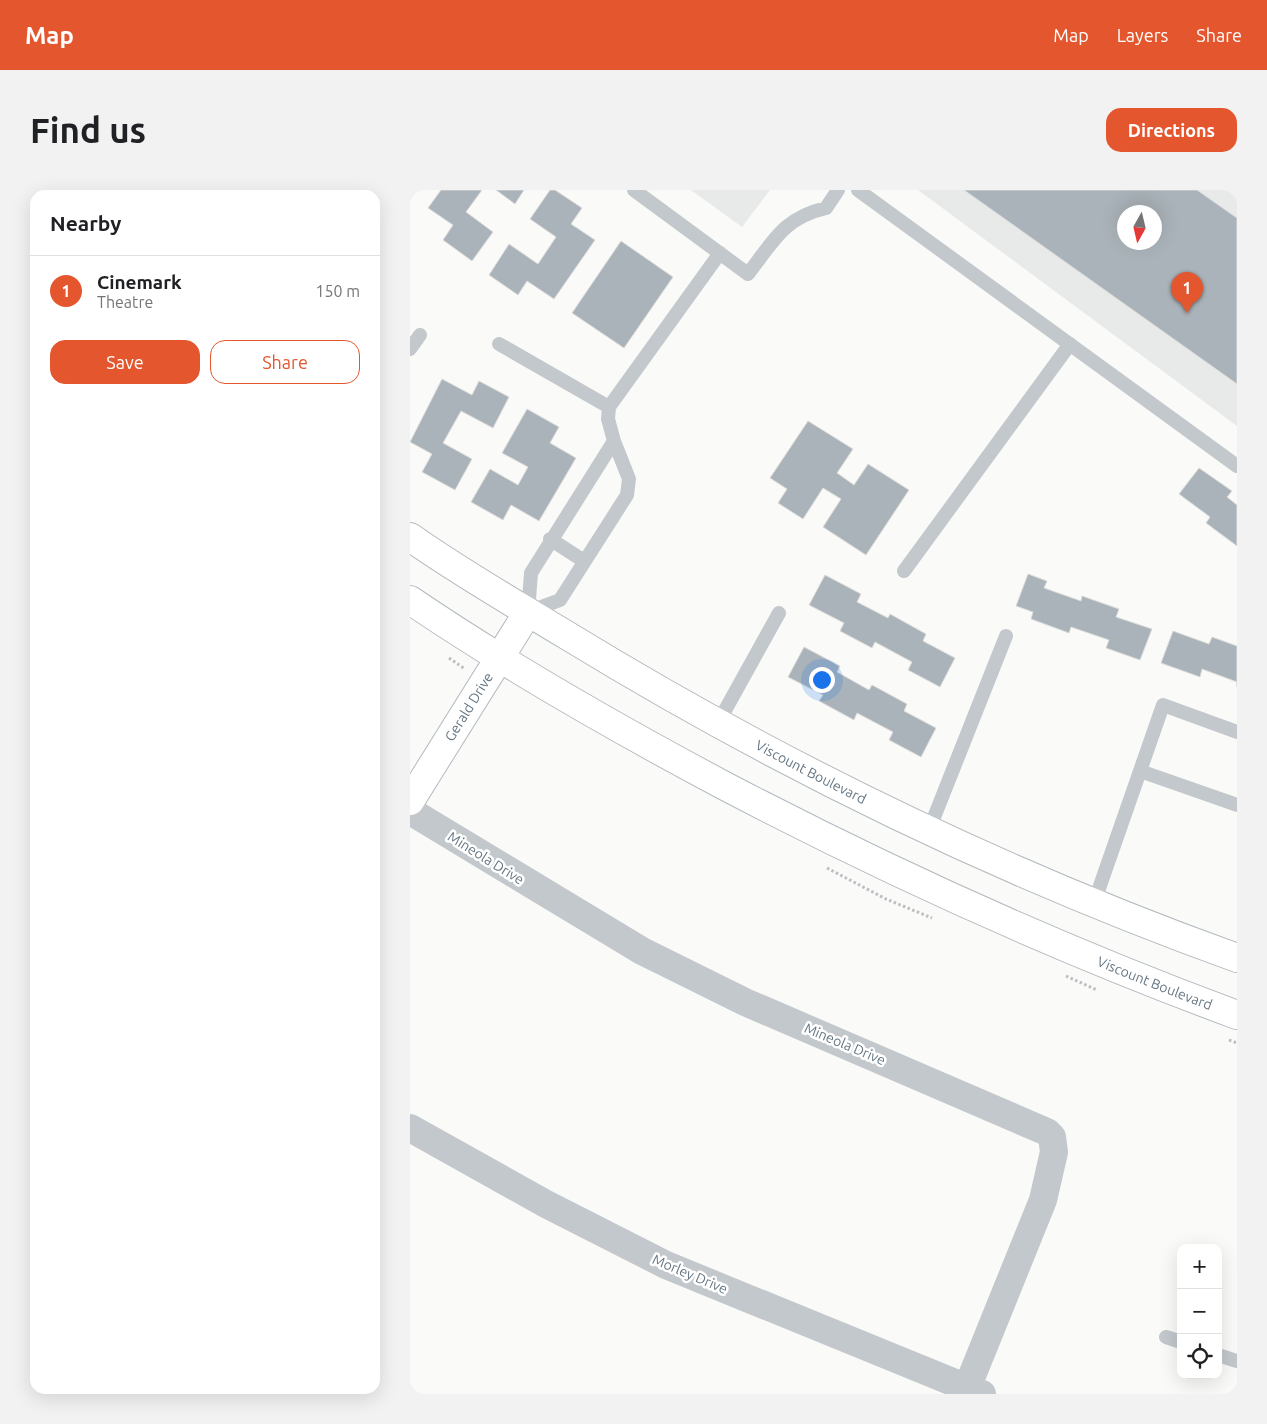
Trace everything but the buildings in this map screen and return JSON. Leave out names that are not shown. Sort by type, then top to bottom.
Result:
[{"type":"main road","name":"Viscount Boulevard","points":[[410,537],[628,673],[825,779],[929,830],[1094,903],[1147,926],[1237,958]]},
{"type":"main road","name":"Viscount Boulevard","points":[[410,600],[499,657],[663,753],[867,858],[984,912],[1123,971],[1237,1015]]},
{"type":"main road","name":"Gerald Drive","points":[[410,801],[528,612]]},
{"type":"street","name":"Mineola Drive","points":[[410,810],[642,951],[745,1002],[1047,1132],[1052,1138],[1054,1152],[1043,1200],[975,1391]]},
{"type":"street","name":"Morley Drive","points":[[410,1128],[546,1204],[666,1265],[975,1391]]},
{"type":"lane","points":[[634,190],[748,274],[788,224],[806,213],[826,208],[838,190]]},
{"type":"lane","points":[[858,190],[1237,466]]},
{"type":"lane","points":[[614,441],[550,539],[531,573],[528,612],[560,600],[627,495],[629,479],[614,441],[608,419],[609,408],[720,253]]},
{"type":"lane","points":[[410,349],[420,335]]},
{"type":"lane","points":[[499,344],[609,408]]},
{"type":"lane","points":[[904,571],[1070,344]]},
{"type":"lane","points":[[550,539],[584,561]]},
{"type":"lane","points":[[718,722],[778,613]]},
{"type":"lane","points":[[929,830],[1006,636]]},
{"type":"lane","points":[[1094,903],[1163,706],[1237,732]]},
{"type":"lane","points":[[1140,771],[1237,805]]},
{"type":"lane","points":[[1166,1337],[1177,1341]]},
{"type":"lane","points":[[1222,1356],[1237,1361]]},
{"type":"shaded area","points":[[691,190],[770,190],[742,227]]},
{"type":"shaded area","points":[[918,190],[1237,190],[1237,426]]},
{"type":"place","name":"Cinemark","points":[[1187,313]]}]
